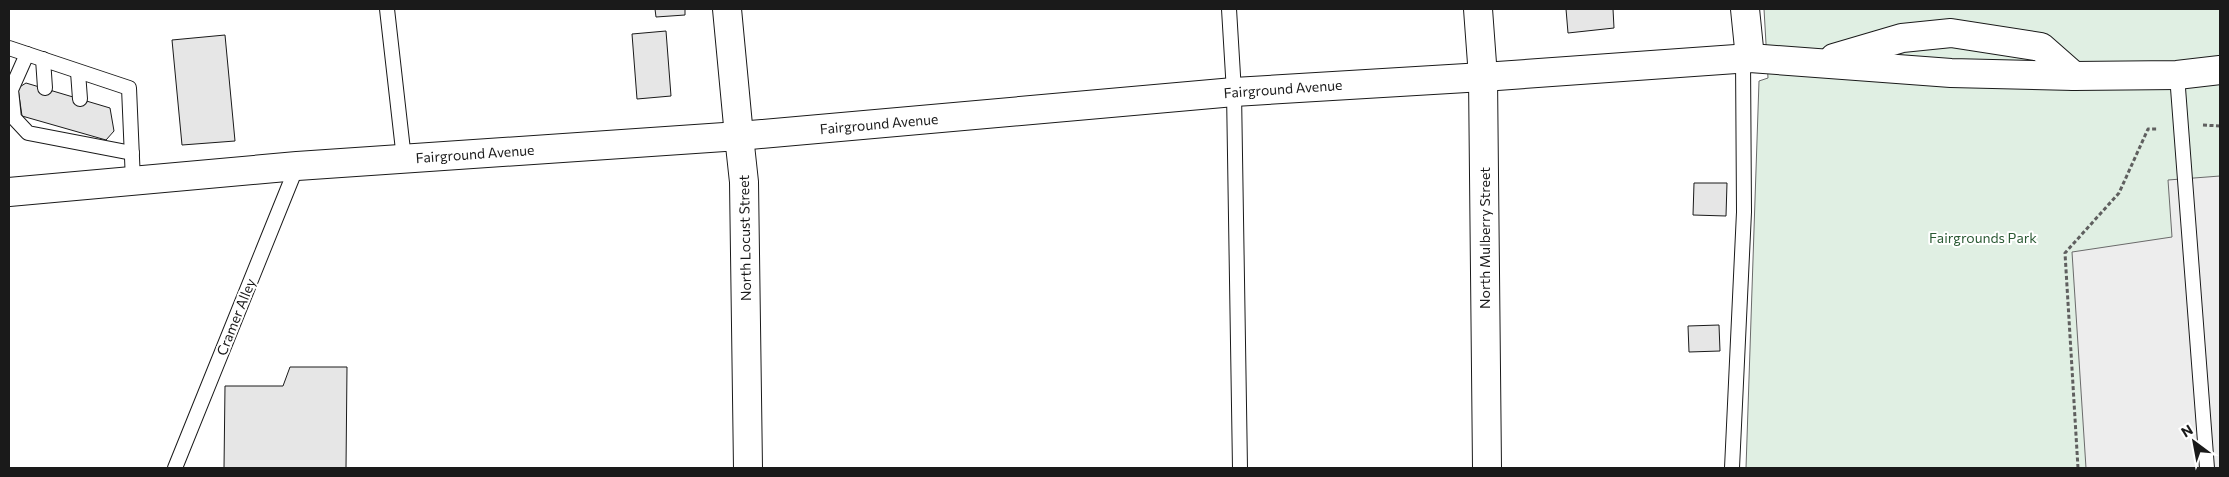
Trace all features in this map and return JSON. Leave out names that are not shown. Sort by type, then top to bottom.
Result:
[{"type":"street","name":"North Locust Street","points":[[727,9],[744,182],[748,468]]},
{"type":"street","name":"North Mulberry Street","points":[[1478,9],[1483,77],[1487,468]]},
{"type":"street","points":[[1745,9],[1746,58]]},
{"type":"street","points":[[1818,63],[1902,38],[1951,33],[2041,47],[2074,76]]},
{"type":"street","name":"Fairground Avenue","points":[[9,192],[297,166],[740,136],[1234,92],[1483,77],[1746,58],[1951,73],[2074,76],[2177,75],[2220,70]]},
{"type":"lane","points":[[387,9],[404,159]]},
{"type":"lane","points":[[1229,9],[1234,92],[1240,468]]},
{"type":"lane","points":[[9,48],[129,88],[133,181]]},
{"type":"lane","points":[[27,54],[10,90],[14,118],[28,132],[48,130],[132,153]]},
{"type":"lane","points":[[1732,468],[1744,212],[1746,58]]},
{"type":"lane","points":[[43,59],[45,88]]},
{"type":"lane","points":[[78,72],[80,99]]},
{"type":"lane","points":[[2177,75],[2183,129],[2207,468]]},
{"type":"lane","name":"Cramer Alley","points":[[175,468],[297,166]]},
{"type":"path","points":[[2078,468],[2065,253],[2119,193],[2148,129],[2183,129],[2204,125],[2220,126]]},
{"type":"green space","name":"Fairgrounds Park","points":[[1764,9],[2220,9],[2220,468],[1746,468],[1759,81],[1768,78]]},
{"type":"shaded area","points":[[2220,176],[2220,468],[2086,468],[2072,252],[2172,237],[2168,180]]},
{"type":"building","points":[[655,9],[685,9],[685,15],[656,17]]},
{"type":"building","points":[[1566,9],[1613,9],[1614,28],[1568,33]]},
{"type":"building","points":[[666,31],[671,96],[637,99],[632,34]]},
{"type":"building","points":[[225,35],[235,141],[182,145],[172,40]]},
{"type":"building","points":[[26,83],[110,108],[114,131],[106,140],[22,116],[18,88]]},
{"type":"building","points":[[1694,183],[1727,183],[1726,216],[1693,215]]},
{"type":"building","points":[[1719,325],[1720,351],[1689,352],[1688,326]]},
{"type":"building","points":[[290,367],[347,367],[346,468],[224,468],[225,386],[283,386]]}]
